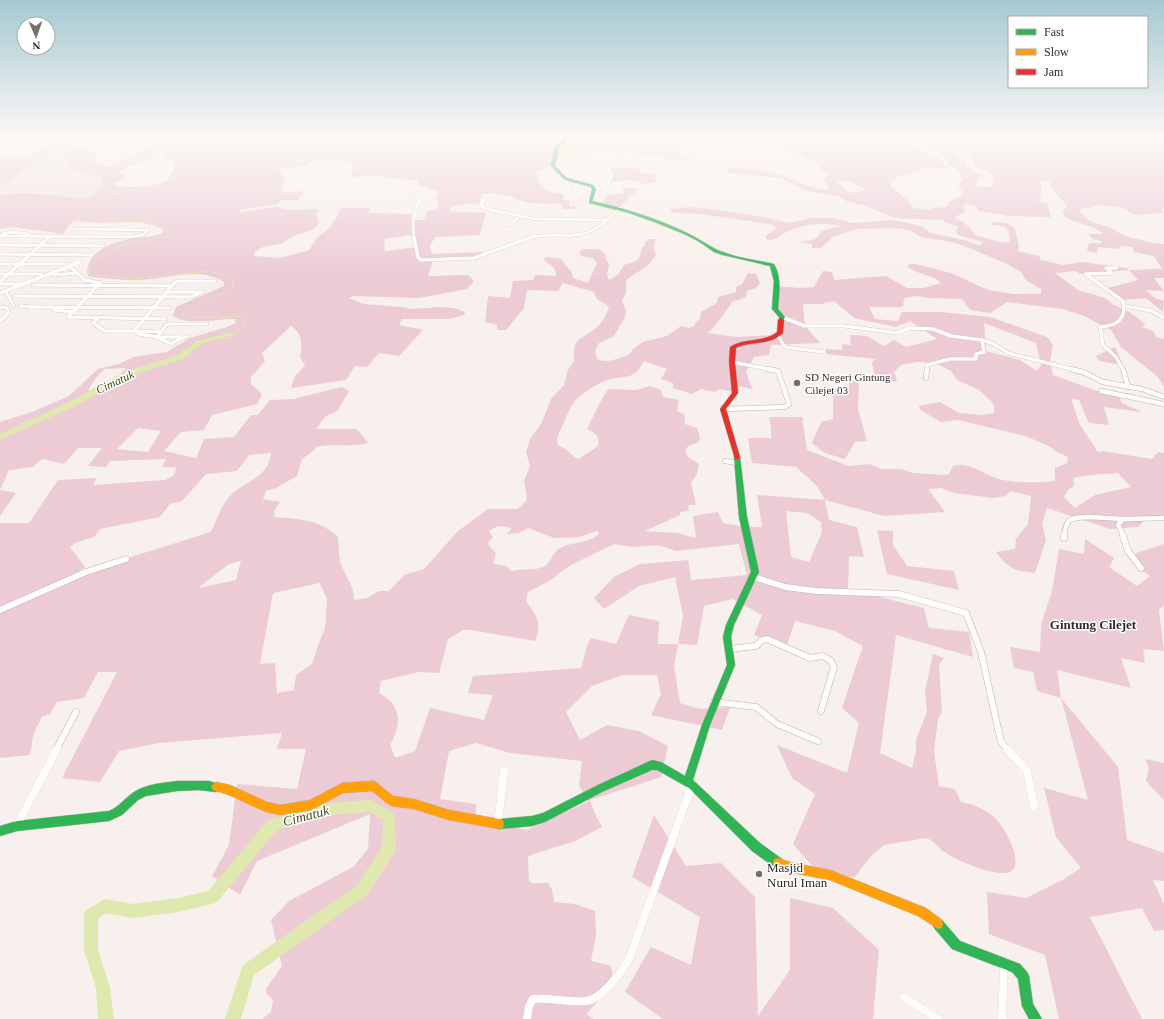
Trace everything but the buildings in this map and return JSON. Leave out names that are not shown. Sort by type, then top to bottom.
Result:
[{"type":"street","points":[[567,183],[568,186],[571,188]]},
{"type":"street","points":[[580,183],[590,185],[594,189],[605,188],[609,183]]},
{"type":"street","points":[[594,189],[590,202],[620,208],[635,215],[672,227],[698,239],[718,252],[772,265],[775,270],[777,283],[775,309],[782,317],[805,326],[845,326],[897,333],[910,328],[924,328],[951,336],[982,340],[994,344],[1008,353],[1083,372],[1103,382],[1128,386],[1164,397]]},
{"type":"street","points":[[416,197],[419,200],[415,210],[412,230],[418,257],[421,260],[474,258],[490,251],[540,236],[550,234],[582,234],[603,224],[620,208]]},
{"type":"street","points":[[484,199],[481,203],[483,208],[520,216],[542,219],[608,220]]},
{"type":"street","points":[[510,225],[520,216]]},
{"type":"street","points":[[0,236],[129,237],[143,235],[148,230],[74,229]]},
{"type":"street","points":[[0,283],[50,237]]},
{"type":"street","points":[[0,245],[103,246]]},
{"type":"street","points":[[0,254],[92,255]]},
{"type":"street","points":[[0,293],[32,282],[67,265],[80,262]]},
{"type":"street","points":[[0,264],[67,265],[86,280],[99,282],[99,286]]},
{"type":"street","points":[[1117,268],[1106,268],[1112,273],[1085,274],[1123,301],[1125,306],[1124,315],[1117,323],[1108,328],[1100,327],[1103,345],[1110,349],[1124,369],[1128,386]]},
{"type":"street","points":[[54,275],[77,273]]},
{"type":"street","points":[[0,274],[42,274]]},
{"type":"street","points":[[134,331],[176,281],[215,281]]},
{"type":"street","points":[[0,283],[21,284]]},
{"type":"street","points":[[33,285],[172,286]]},
{"type":"street","points":[[99,286],[68,317],[166,319]]},
{"type":"street","points":[[6,292],[14,306]]},
{"type":"street","points":[[15,296],[191,297],[203,292],[167,292]]},
{"type":"street","points":[[20,306],[73,312]]},
{"type":"street","points":[[1125,306],[1152,310],[1164,318]]},
{"type":"street","points":[[0,307],[7,308],[9,312],[1,320]]},
{"type":"street","points":[[30,307],[169,308]]},
{"type":"street","points":[[778,336],[780,333],[782,317]]},
{"type":"street","points":[[97,318],[93,323],[105,331],[161,332]]},
{"type":"street","points":[[157,337],[166,325],[208,324]]},
{"type":"street","points":[[134,331],[139,334],[157,337],[185,337],[171,344],[157,337]]},
{"type":"street","points":[[778,336],[785,346],[824,352]]},
{"type":"street","points":[[723,409],[735,393],[731,349],[737,344],[778,336]]},
{"type":"street","points":[[926,378],[927,365],[950,360],[976,359],[976,354],[984,352],[982,340]]},
{"type":"street","points":[[723,409],[785,407],[789,404],[778,371],[732,362]]},
{"type":"street","points":[[1101,391],[1164,404]]},
{"type":"street","points":[[527,1019],[528,1008],[533,999],[537,997],[558,1001],[589,1001],[596,997],[624,969],[629,959],[690,784],[694,760],[714,702],[729,670],[729,649],[727,637],[730,625],[748,584],[754,577],[755,572],[743,517],[737,463],[730,427],[723,409]]},
{"type":"street","points":[[725,461],[737,463]]},
{"type":"street","points":[[1064,538],[1069,521],[1104,516],[1123,519],[1164,518]]},
{"type":"street","points":[[1123,519],[1118,524],[1119,530],[1126,541],[1128,551],[1141,568]]},
{"type":"street","points":[[0,610],[86,572],[126,559]]},
{"type":"street","points":[[754,577],[785,587],[816,591],[881,592],[899,594],[966,612],[981,652],[1001,742],[1027,771],[1034,806]]},
{"type":"street","points":[[729,649],[756,646],[762,640],[767,640],[810,658],[823,656],[831,661],[834,667],[821,710]]},
{"type":"street","points":[[714,702],[756,707],[777,724],[818,741]]},
{"type":"street","points":[[17,826],[76,712]]},
{"type":"street","points":[[0,831],[17,826],[109,816],[119,813],[139,794],[147,790],[159,787],[202,785],[230,790],[266,807],[281,810],[311,805],[342,788],[374,786],[391,800],[414,804],[449,815],[498,824],[532,821],[545,818],[601,788],[652,765],[658,765],[690,784],[756,847],[776,862],[793,868],[830,875],[922,912],[934,920],[956,945],[1016,968],[1021,972],[1028,1006],[1036,1019]]},
{"type":"street","points":[[498,824],[504,771]]},
{"type":"street","points":[[1002,1019],[1004,963]]},
{"type":"street","points":[[904,997],[938,1019]]},
{"type":"shaded area","points":[[0,183],[7,183],[0,187]]},
{"type":"shaded area","points":[[7,183],[103,183],[104,187],[86,199],[36,192],[0,195],[0,187]]},
{"type":"shaded area","points":[[103,183],[116,183],[113,184],[124,187],[140,187],[161,183],[283,183],[282,193],[305,191],[298,200],[282,200],[277,204],[240,210],[239,212],[275,207],[292,210],[319,209],[316,215],[319,223],[316,227],[307,232],[296,235],[283,243],[266,246],[254,254],[255,256],[279,258],[310,250],[315,240],[333,224],[341,208],[370,208],[368,213],[412,214],[410,220],[424,220],[427,211],[436,210],[439,202],[436,200],[438,191],[418,184],[418,183],[540,183],[541,187],[551,192],[564,194],[563,200],[570,201],[569,206],[576,206],[575,209],[563,209],[562,204],[531,203],[514,199],[512,196],[491,193],[483,194],[478,203],[452,206],[450,211],[486,213],[480,235],[435,237],[430,246],[432,254],[483,252],[475,258],[433,260],[428,276],[468,275],[474,281],[467,289],[419,298],[353,296],[349,298],[363,304],[411,309],[439,307],[454,308],[465,312],[464,315],[450,319],[402,319],[399,325],[423,330],[399,356],[379,353],[367,367],[355,366],[346,380],[291,388],[295,376],[305,366],[300,356],[301,339],[295,329],[291,326],[262,353],[265,361],[251,377],[251,384],[262,394],[257,404],[212,415],[204,430],[181,432],[164,451],[196,458],[204,439],[234,437],[251,415],[258,415],[270,400],[294,399],[342,387],[349,391],[337,411],[326,416],[316,429],[357,429],[368,443],[317,447],[302,459],[297,476],[276,488],[266,491],[263,499],[280,502],[275,509],[274,517],[300,519],[316,523],[331,531],[338,537],[339,556],[352,587],[354,600],[367,598],[379,591],[389,591],[404,575],[424,569],[458,531],[488,509],[518,509],[526,501],[527,496],[524,481],[530,466],[526,452],[530,439],[541,424],[551,399],[564,385],[568,370],[574,361],[574,353],[577,342],[599,325],[609,308],[597,299],[594,292],[563,283],[558,291],[527,290],[524,308],[506,330],[497,330],[497,325],[485,322],[488,296],[510,298],[513,281],[533,280],[535,275],[556,276],[555,269],[544,260],[546,257],[561,259],[572,273],[573,278],[588,283],[597,263],[593,258],[581,256],[579,252],[583,249],[598,249],[605,254],[606,260],[609,264],[607,275],[609,280],[618,275],[624,265],[638,259],[645,242],[649,239],[656,239],[653,248],[656,254],[653,260],[626,281],[626,293],[622,301],[626,310],[625,317],[614,336],[599,343],[595,351],[597,359],[605,361],[614,360],[630,354],[633,349],[643,342],[667,336],[681,326],[689,328],[694,326],[700,319],[701,312],[717,303],[718,297],[736,292],[736,287],[742,284],[748,273],[756,274],[760,283],[756,288],[747,291],[746,297],[732,302],[716,324],[707,333],[736,337],[776,335],[779,326],[779,319],[776,286],[800,288],[814,287],[823,271],[832,272],[834,280],[886,276],[907,288],[924,288],[941,283],[934,278],[916,272],[908,267],[909,264],[915,264],[951,273],[988,290],[1013,294],[1041,293],[1041,289],[1026,280],[1021,272],[1007,264],[952,242],[921,237],[909,230],[895,228],[856,229],[833,237],[821,248],[812,248],[812,244],[800,242],[816,239],[822,231],[841,226],[828,224],[810,225],[788,231],[771,240],[766,239],[766,236],[777,228],[770,224],[700,214],[671,213],[670,209],[690,207],[718,210],[763,217],[789,223],[811,218],[833,218],[853,223],[893,220],[922,226],[931,233],[968,241],[980,246],[983,242],[958,235],[956,232],[958,227],[941,220],[895,218],[866,206],[848,202],[839,197],[807,191],[790,183],[800,183],[814,188],[829,189],[825,183],[838,183],[848,193],[865,191],[859,185],[854,185],[852,183],[889,183],[894,190],[907,200],[912,208],[931,210],[932,208],[947,207],[950,201],[960,197],[964,193],[958,187],[960,185],[960,183],[977,183],[977,187],[991,187],[993,183],[1040,183],[1042,189],[1039,202],[1047,203],[1051,217],[1008,216],[979,211],[975,206],[965,204],[963,206],[965,212],[955,217],[967,225],[977,236],[1006,243],[1010,241],[1008,230],[1003,226],[992,225],[992,222],[1006,223],[1015,228],[1019,248],[1017,251],[1039,256],[1041,260],[1063,265],[1082,262],[1126,268],[1129,270],[1081,274],[1075,271],[1055,273],[1078,290],[1105,298],[1114,305],[1128,311],[1145,324],[1142,327],[1151,330],[1155,333],[1156,337],[1164,339],[1164,387],[1158,377],[1121,347],[1111,330],[1084,316],[1063,309],[1007,302],[990,313],[970,310],[962,299],[928,298],[917,296],[904,298],[903,306],[900,307],[869,307],[875,319],[898,321],[902,312],[941,312],[990,317],[1047,337],[1053,345],[1050,362],[1053,375],[1097,391],[1119,395],[1122,403],[1142,412],[1104,407],[1109,425],[1089,423],[1079,400],[1071,399],[1080,425],[1098,452],[1103,451],[1152,459],[1158,452],[1164,453],[1164,516],[1146,519],[1138,527],[1110,529],[1047,508],[1042,524],[1046,540],[1035,573],[1017,570],[1008,566],[996,552],[1015,549],[1016,539],[1028,524],[1031,496],[1010,491],[1006,496],[993,498],[954,493],[941,488],[928,489],[945,512],[884,516],[825,500],[829,520],[857,527],[864,557],[849,556],[848,589],[924,608],[929,628],[969,632],[973,657],[896,635],[880,753],[912,768],[916,751],[916,740],[927,712],[925,691],[933,654],[944,658],[939,665],[942,712],[938,719],[934,752],[939,786],[955,789],[961,802],[984,810],[1000,824],[1009,839],[1015,857],[1015,865],[1013,870],[1006,873],[992,872],[973,866],[949,855],[926,838],[884,845],[871,856],[854,878],[812,866],[793,844],[815,794],[792,778],[777,745],[847,773],[859,723],[842,708],[863,646],[835,631],[795,621],[787,645],[754,635],[762,615],[733,599],[704,606],[697,645],[678,644],[674,666],[680,703],[700,709],[730,707],[722,730],[651,715],[661,694],[657,675],[622,675],[592,686],[566,712],[580,740],[607,725],[639,731],[668,746],[661,777],[590,800],[602,827],[575,841],[528,856],[529,881],[531,883],[548,883],[552,889],[554,902],[575,904],[595,911],[596,935],[591,961],[611,966],[612,973],[609,986],[587,1014],[593,1019],[262,1019],[271,1012],[273,1000],[266,993],[266,989],[282,966],[271,920],[289,901],[353,867],[368,849],[370,814],[257,861],[240,895],[212,876],[229,845],[237,784],[297,789],[306,749],[277,749],[282,733],[159,743],[119,751],[100,782],[62,778],[117,672],[98,672],[84,698],[57,702],[50,714],[43,716],[39,723],[32,740],[29,755],[0,758],[0,523],[29,523],[58,480],[97,478],[93,485],[165,480],[173,476],[177,467],[162,467],[166,459],[110,461],[106,467],[88,466],[102,448],[78,448],[64,464],[42,459],[33,467],[9,470],[0,490],[0,422],[32,412],[69,396],[98,369],[119,364],[133,357],[167,352],[190,338],[227,327],[235,323],[236,319],[185,321],[178,319],[173,315],[176,307],[224,286],[224,282],[215,277],[194,274],[133,280],[88,276],[87,269],[92,258],[102,249],[126,240],[161,234],[164,230],[156,226],[140,223],[98,223],[76,221],[70,224],[64,234],[11,227],[0,229],[0,195],[33,193],[86,199],[104,187]],"holes":[[[411,235],[416,247],[385,251],[384,239]],[[834,301],[854,318],[896,327],[910,321],[937,339],[906,347],[894,340],[884,346],[867,336],[850,335],[851,345],[842,344],[842,350],[826,349],[826,354],[876,359],[872,362],[875,378],[895,382],[897,380],[894,372],[901,365],[917,362],[935,363],[951,371],[957,380],[979,390],[992,402],[994,406],[994,413],[981,415],[959,413],[940,402],[919,406],[920,410],[941,422],[958,420],[1025,436],[1047,445],[1068,457],[1067,463],[1055,468],[1055,481],[1042,482],[1019,482],[1005,480],[993,477],[966,465],[953,466],[949,474],[946,475],[913,473],[901,469],[882,469],[870,464],[848,466],[807,450],[802,417],[769,417],[771,438],[748,438],[752,463],[796,467],[817,486],[825,500],[757,495],[762,527],[746,527],[723,523],[718,512],[693,516],[696,538],[677,533],[645,531],[680,515],[680,512],[689,511],[688,505],[696,505],[691,483],[697,474],[699,464],[688,457],[685,451],[688,446],[697,443],[700,438],[697,428],[685,424],[684,414],[677,411],[679,400],[663,397],[661,390],[650,386],[636,390],[608,389],[587,429],[597,435],[598,446],[579,459],[558,445],[557,438],[569,410],[581,395],[591,388],[611,379],[626,377],[634,374],[644,361],[667,369],[661,379],[673,383],[673,388],[692,394],[701,389],[715,392],[720,389],[736,393],[734,385],[752,389],[746,372],[754,357],[769,355],[771,345],[820,343],[805,326],[803,304],[821,304]],[[984,323],[1036,343],[1041,365],[1037,371],[1020,360],[986,351]],[[126,368],[118,377],[88,391],[95,379],[104,369]],[[138,428],[161,431],[148,452],[117,449]],[[271,453],[266,468],[230,496],[224,504],[211,532],[73,575],[85,567],[70,547],[75,543],[94,537],[100,529],[160,517],[170,504],[182,501],[206,474],[237,471],[249,455]],[[1118,473],[1131,487],[1095,495],[1075,508],[1064,497],[1068,490],[1074,486],[1073,478]],[[786,511],[807,513],[821,522],[822,532],[809,562],[791,557]],[[498,526],[512,528],[507,534],[519,533],[528,528],[554,538],[579,537],[597,531],[599,534],[589,540],[568,545],[559,549],[543,567],[512,571],[506,566],[493,564],[496,553],[489,546],[488,542],[493,537],[489,531]],[[614,544],[632,547],[658,545],[676,551],[739,544],[747,575],[691,580],[688,560],[640,564],[614,577],[594,598],[604,609],[639,586],[675,577],[683,616],[678,644],[658,644],[659,621],[629,615],[616,644],[591,638],[587,646],[581,668],[473,676],[468,693],[493,695],[484,720],[430,708],[415,751],[395,757],[390,745],[397,729],[398,716],[396,709],[392,704],[387,698],[379,693],[381,681],[419,672],[439,673],[448,639],[463,630],[471,630],[535,641],[538,624],[526,601],[528,592],[549,581],[569,566]],[[241,561],[236,580],[198,588],[229,564]],[[320,583],[327,599],[325,629],[312,664],[296,675],[294,690],[277,693],[275,663],[260,664],[273,593]],[[476,743],[510,753],[582,761],[579,786],[589,801],[527,830],[476,820],[476,804],[440,799],[449,751]]]},
{"type":"shaded area","points":[[1051,183],[1164,183],[1164,208],[1161,208],[1164,213],[1135,215],[1121,207],[1091,205],[1092,208],[1081,208],[1080,212],[1091,222],[1111,228],[1125,236],[1153,243],[1164,244],[1164,278],[1154,278],[1164,291],[1146,290],[1153,297],[1164,301],[1163,312],[1146,298],[1123,300],[1108,288],[1138,280],[1129,270],[1162,269],[1154,256],[1134,252],[1133,247],[1120,246],[1121,249],[1098,247],[1097,253],[1087,251],[1089,243],[1102,243],[1101,241],[1093,239],[1088,234],[1103,234],[1093,227],[1076,222],[1066,217],[1062,213],[1067,206],[1051,187]]},
{"type":"shaded area","points":[[622,188],[639,188],[619,208],[602,204],[607,195],[624,193]]},
{"type":"shaded area","points":[[1115,347],[1123,365],[1099,361],[1096,356]]},
{"type":"shaded area","points":[[850,380],[859,381],[858,409],[867,441],[855,442],[845,459],[825,453],[812,443],[821,422],[833,419],[833,388],[848,390]]},
{"type":"shaded area","points":[[0,490],[16,493],[0,516]]},
{"type":"shaded area","points":[[877,530],[893,531],[893,545],[907,566],[954,571],[959,590],[887,574]]},
{"type":"shaded area","points":[[1085,539],[1114,558],[1109,567],[1137,586],[1150,576],[1133,564],[1136,553],[1164,544],[1164,605],[1159,610],[1164,651],[1143,649],[1145,663],[1121,658],[1131,688],[1057,670],[1061,698],[1037,691],[1033,672],[1014,668],[1010,647],[1040,652],[1041,624],[1052,591],[1059,549],[1084,554]]},
{"type":"shaded area","points":[[1061,698],[1118,767],[1127,840],[1164,853],[1164,881],[1153,880],[1164,904],[1164,930],[1154,931],[1142,908],[1090,917],[1142,1019],[1059,1019],[1045,955],[989,934],[987,892],[1026,898],[1064,879],[1081,868],[1056,837],[1044,788],[1088,800]]},
{"type":"shaded area","points":[[1145,759],[1164,763],[1164,800],[1146,781],[1149,768]]},
{"type":"shaded area","points":[[654,815],[686,866],[721,863],[755,897],[758,1016],[790,970],[790,898],[833,908],[879,950],[873,1019],[663,1019],[625,992],[651,947],[691,965],[700,917],[632,877]]},
{"type":"waterway","points":[[162,183],[112,195],[94,206],[78,221],[143,222],[167,231],[167,236],[118,246],[89,266],[89,274],[135,279],[209,271],[234,277],[232,288],[185,310],[182,314],[186,318],[246,316],[245,326],[232,334]]},
{"type":"waterway","name":"Cimatuk","points":[[0,437],[68,406],[130,373],[180,357],[199,342],[232,334]]},
{"type":"waterway","name":"Cimatuk","points":[[106,1019],[103,988],[91,950],[91,915],[105,906],[133,911],[178,905],[212,897],[273,825],[329,809],[371,806],[389,817],[389,849],[362,890],[248,970],[233,1019]]},
{"type":"traffic: fast","points":[[579,183],[592,186],[594,189],[590,202],[617,208],[659,222],[700,240],[715,251],[738,258],[772,265],[777,281],[775,309],[782,317],[781,320]]},
{"type":"traffic: fast","points":[[688,782],[706,725],[731,665],[727,637],[730,625],[755,572],[743,517],[737,457]]},
{"type":"traffic: fast","points":[[499,824],[532,821],[545,817],[601,788],[652,765],[658,765],[692,785],[756,847],[778,863]]},
{"type":"traffic: fast","points":[[0,831],[17,826],[109,816],[122,809],[139,794],[155,789],[188,785],[216,787]]},
{"type":"traffic: fast","points":[[938,924],[956,945],[1016,968],[1023,976],[1028,1006],[1036,1019]]},
{"type":"traffic: slow","points":[[216,787],[230,790],[266,807],[281,810],[311,805],[342,788],[374,786],[391,801],[414,804],[449,815],[499,824]]},
{"type":"traffic: slow","points":[[778,863],[793,868],[830,875],[922,912],[938,924]]},
{"type":"traffic: jam","points":[[737,457],[723,409],[735,393],[732,362],[733,347],[745,343],[764,341],[775,337],[780,333],[781,320]]},
{"type":"place","name":"SD Negeri Gintung Cilejet 03","points":[[797,383]]},
{"type":"place","name":"Masjid Nurul Iman","points":[[759,874]]},
{"type":"district","name":"Gintung Cilejet","points":[[1093,624]]}]
